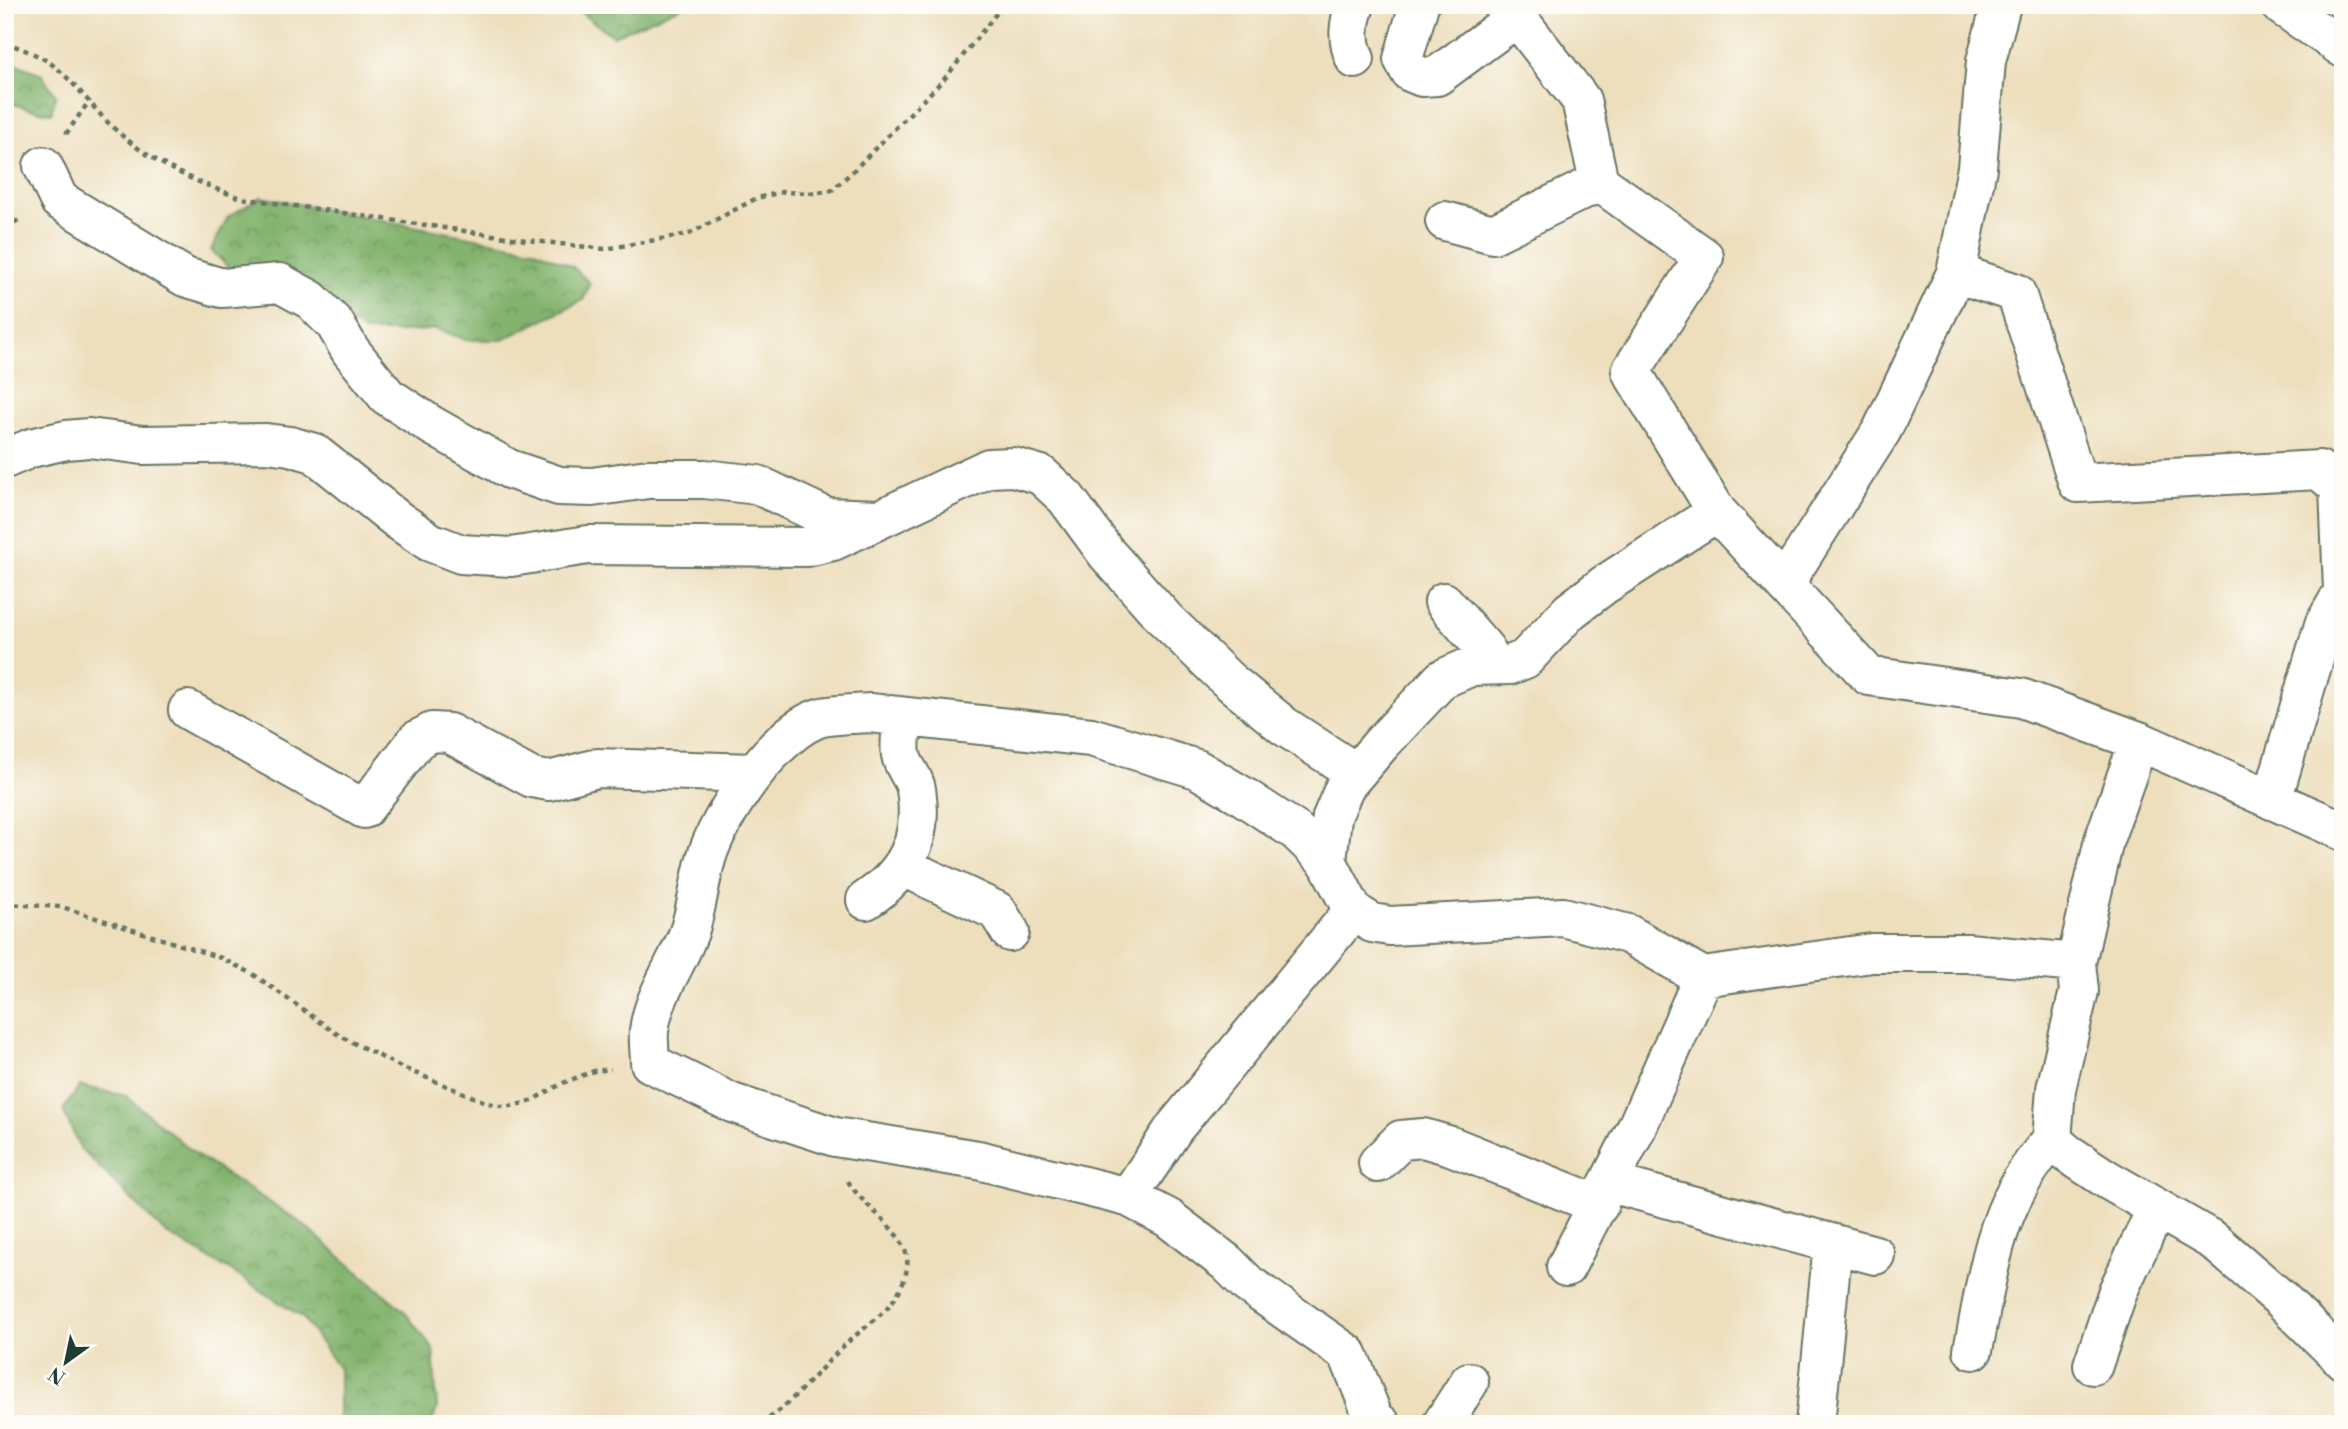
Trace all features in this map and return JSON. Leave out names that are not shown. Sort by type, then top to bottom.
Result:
[{"type":"street","points":[[1354,5],[1348,24],[1349,45],[1355,59]]},
{"type":"street","points":[[1419,5],[1404,59],[1410,72],[1422,77],[1437,76],[1517,18],[1581,100],[1599,182],[1704,257],[1631,370],[1717,512],[1869,676],[2021,698],[2139,741],[2343,831]]},
{"type":"street","points":[[1784,584],[1882,430],[1956,273],[1977,168],[1986,61],[2001,5]]},
{"type":"street","points":[[2280,5],[2343,48]]},
{"type":"street","points":[[43,166],[59,200],[185,277],[222,288],[280,283],[311,300],[335,324],[350,350],[387,396],[431,425],[509,469],[559,486],[593,487],[648,479],[704,479],[758,485],[826,517],[879,519]]},
{"type":"street","points":[[1445,221],[1493,234],[1599,182]]},
{"type":"street","points":[[1956,273],[2016,293],[2078,483],[2319,470],[2339,487],[2343,591],[2324,625],[2272,800]]},
{"type":"street","points":[[5,459],[31,448],[89,438],[143,445],[266,443],[290,446],[314,453],[399,521],[430,542],[461,554],[511,557],[588,545],[807,547],[833,541],[989,468],[1013,467],[1041,475],[1066,498],[1107,554],[1165,619],[1228,680],[1284,726],[1356,773]]},
{"type":"street","points":[[1327,861],[1332,817],[1345,786],[1442,679],[1472,666],[1510,664],[1525,659],[1570,611],[1604,585],[1717,512]]},
{"type":"street","points":[[1444,602],[1485,649],[1493,665]]},
{"type":"street","points":[[188,710],[364,809],[417,740],[432,732],[449,733],[533,778],[549,781],[597,768],[754,773]]},
{"type":"street","points":[[1381,1424],[1374,1419],[1349,1354],[1248,1284],[1168,1218],[1128,1197],[978,1160],[835,1138],[732,1103],[650,1063],[649,1030],[656,1004],[683,948],[695,915],[706,857],[721,823],[754,773],[789,734],[821,717],[870,713],[1091,737],[1197,769],[1296,831],[1327,861],[1353,911],[1372,923],[1390,926],[1563,917],[1628,934],[1703,977],[1872,953],[1968,953],[2076,963]]},
{"type":"street","points":[[866,900],[886,887],[904,867],[914,845],[917,822],[916,788],[901,756],[903,717]]},
{"type":"street","points":[[1973,1350],[1994,1244],[2006,1207],[2021,1178],[2052,1140],[2056,1090],[2079,991],[2076,963],[2104,840],[2139,741]]},
{"type":"street","points":[[904,867],[997,911],[1010,932]]},
{"type":"street","points":[[1128,1197],[1175,1127],[1353,911]]},
{"type":"street","points":[[1566,1267],[1604,1194],[1679,1035],[1703,977]]},
{"type":"street","points":[[1378,1163],[1401,1140],[1423,1138],[1604,1194],[1875,1255]]},
{"type":"street","points":[[2052,1140],[2077,1160],[2214,1241],[2281,1299],[2343,1360]]},
{"type":"street","points":[[2093,1366],[2118,1291],[2157,1208]]},
{"type":"street","points":[[1815,1424],[1833,1244]]},
{"type":"street","points":[[1442,1424],[1469,1382]]},
{"type":"path","points":[[5,42],[53,64],[90,100],[116,131],[159,164],[198,183],[241,198],[605,249],[689,234],[757,198],[782,192],[813,194],[832,190],[947,75],[1003,5]]},
{"type":"path","points":[[5,904],[26,903],[62,907],[221,958],[253,974],[340,1036],[403,1068],[488,1103],[506,1107],[529,1102],[563,1083],[594,1071],[650,1063]]},
{"type":"path","points":[[761,1424],[807,1384],[849,1341],[874,1322],[905,1281],[907,1258],[898,1237],[851,1187],[839,1165],[835,1138]]},
{"type":"green space","points":[[577,5],[685,5],[613,36],[576,9]]},
{"type":"green space","points":[[5,60],[40,73],[56,95],[51,113],[5,101]]},
{"type":"green space","points":[[261,197],[533,249],[572,266],[590,283],[583,300],[502,340],[466,340],[436,329],[364,332],[326,303],[233,272],[211,250],[228,217]]},
{"type":"green space","points":[[80,1086],[126,1096],[198,1156],[300,1222],[404,1311],[433,1349],[437,1407],[432,1424],[335,1424],[339,1416],[339,1369],[303,1318],[233,1272],[165,1233],[80,1148],[63,1110]]}]
